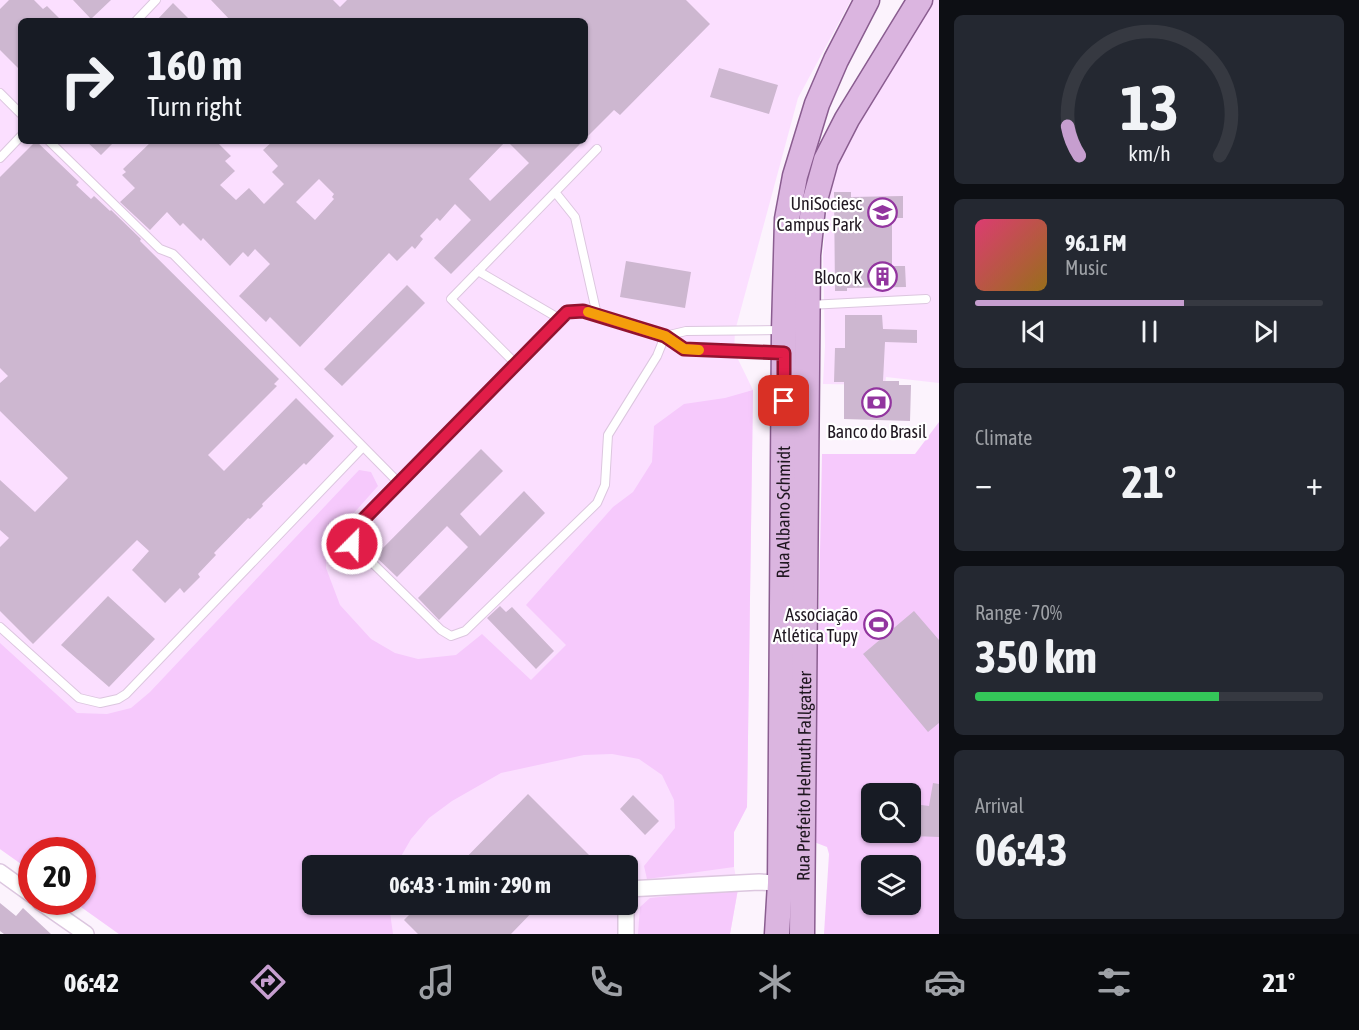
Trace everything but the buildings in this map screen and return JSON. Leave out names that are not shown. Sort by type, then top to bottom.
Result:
[{"type":"main road","name":"Rua Albano Schmidt","points":[[777,934],[780,883],[784,330],[787,219],[795,176],[817,104],[836,60],[867,0]]},
{"type":"main road","name":"Rua Prefeito Helmuth Fallgatter","points":[[802,934],[810,225],[826,160],[920,0]]},
{"type":"street","points":[[0,873],[18,885]]},
{"type":"street","points":[[638,888],[780,883]]},
{"type":"street","points":[[59,915],[86,934]]},
{"type":"street","points":[[626,915],[626,934]]},
{"type":"lane","points":[[139,18],[156,0]]},
{"type":"lane","points":[[0,93],[18,111]]},
{"type":"lane","points":[[0,158],[18,139]]},
{"type":"lane","points":[[52,144],[160,249],[173,254],[398,482]]},
{"type":"lane","points":[[516,364],[451,299],[597,149]]},
{"type":"lane","points":[[555,192],[575,217],[597,315]]},
{"type":"lane","points":[[478,272],[561,319]]},
{"type":"lane","points":[[808,304],[926,299]]},
{"type":"lane","points":[[665,336],[657,356],[608,435],[605,485],[597,502],[465,631],[452,636],[441,630],[352,544],[351,532],[567,312],[583,311],[665,336],[684,349],[784,353]]},
{"type":"lane","points":[[665,336],[686,332],[784,330]]},
{"type":"lane","points":[[0,627],[79,698],[100,703],[118,699],[126,694],[363,447]]},
{"type":"shaded area","points":[[0,0],[851,0],[798,98],[735,331],[734,351],[753,390],[747,807],[734,832],[734,867],[738,889],[730,934],[119,934],[92,915],[96,915],[96,837],[18,837],[18,862],[0,849]]},
{"type":"shaded area","name":"UniSociesc Campus Park","points":[[930,0],[939,0],[939,383],[886,377],[885,385],[823,384],[825,346],[823,254],[830,172],[842,146]]},
{"type":"shaded area","points":[[753,390],[747,807],[734,832],[734,867],[647,879],[644,866],[675,828],[674,800],[662,775],[639,759],[612,754],[584,755],[501,773],[452,801],[429,818],[411,839],[402,855],[302,855],[302,915],[390,915],[393,934],[119,934],[92,915],[96,915],[96,837],[18,837],[18,862],[0,849],[0,643],[77,713],[107,714],[131,708],[150,692],[359,470],[371,472],[378,486],[327,543],[326,568],[340,605],[371,639],[395,653],[418,659],[456,655],[482,634],[531,680],[566,645],[526,605],[613,507],[633,492],[652,462],[654,426],[684,404],[725,398]]},
{"type":"shaded area","name":"Associação Atlética Tupy","points":[[939,422],[939,934],[824,934],[829,854],[827,847],[814,842],[822,454],[915,454]]},
{"type":"shaded area","points":[[738,889],[730,934],[638,934],[640,907],[650,898]]},
{"type":"slow traffic","points":[[588,312],[665,336],[684,349],[699,350]]},
{"type":"place","name":"UniSociesc Campus Park","points":[[883,213]]},
{"type":"place","name":"Bloco K","points":[[883,277]]},
{"type":"place","name":"Banco do Brasil","points":[[877,402]]},
{"type":"place","name":"Associação Atlética Tupy","points":[[879,624]]},
{"type":"route","points":[[352,544],[351,532],[567,312],[583,311],[665,336],[684,349],[784,353],[784,401]]}]
